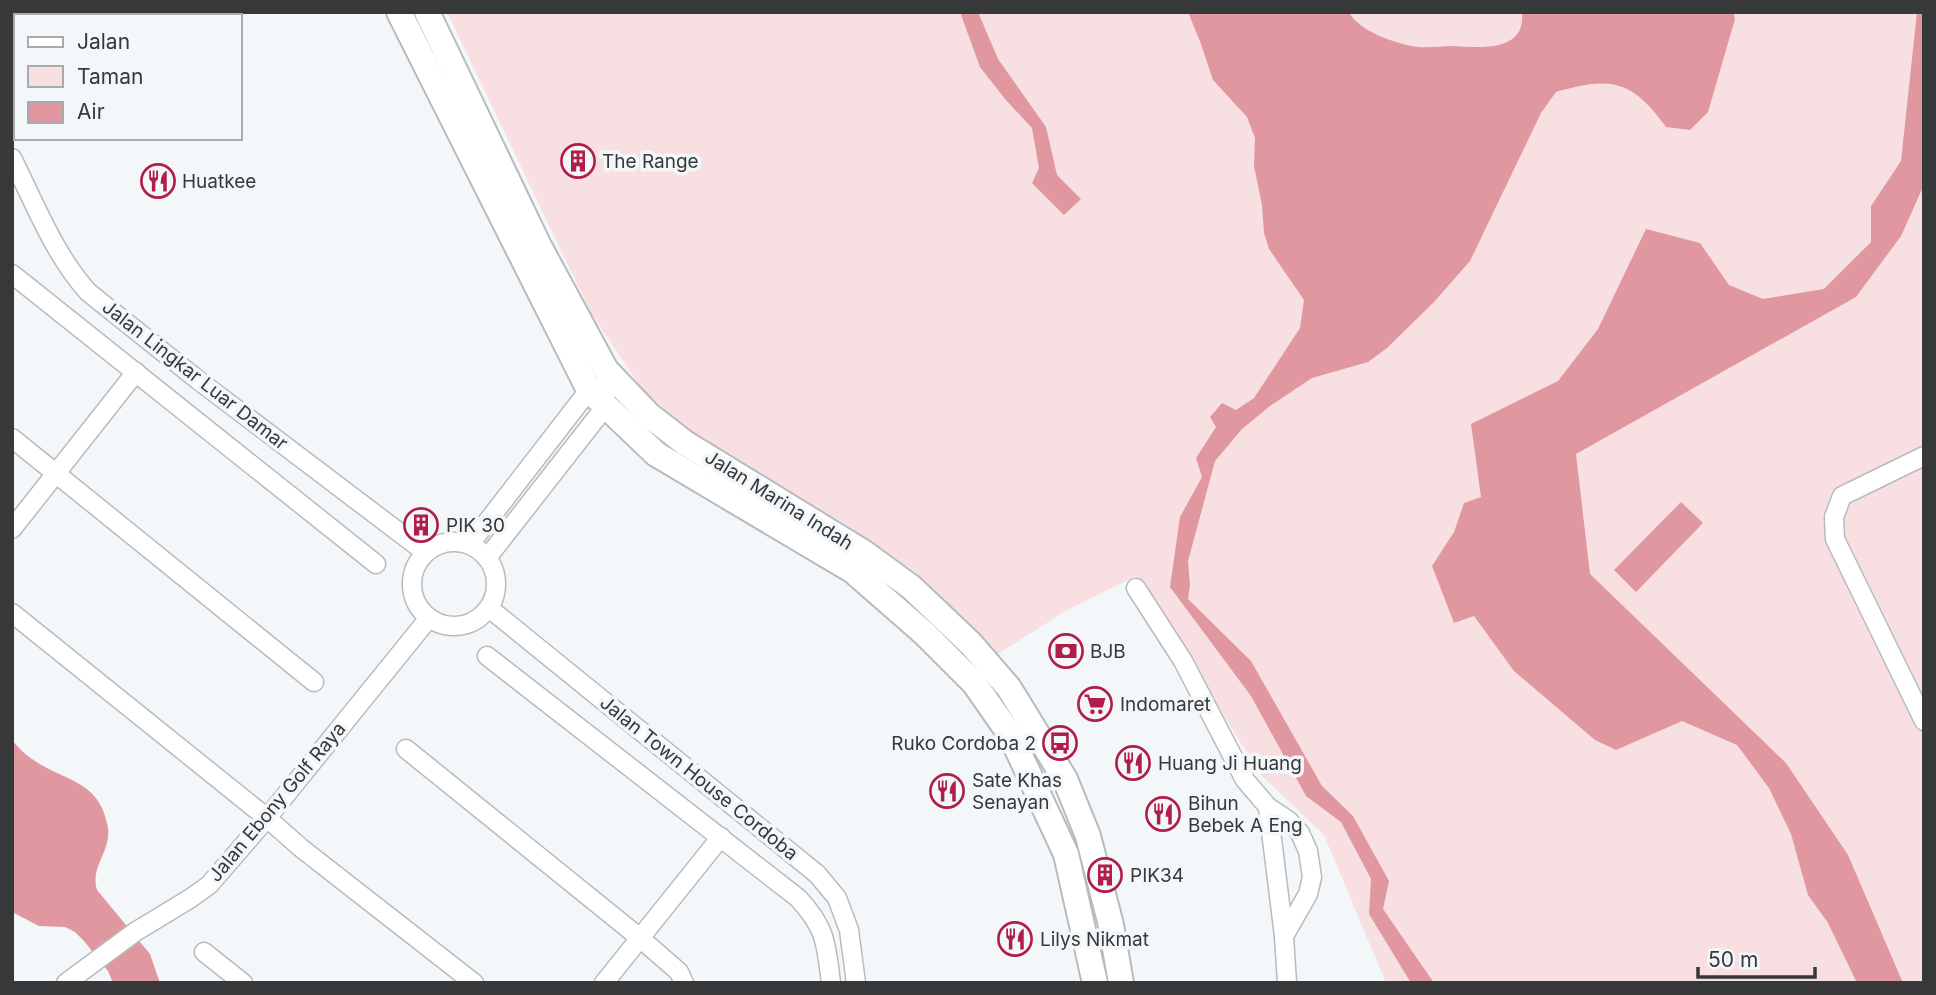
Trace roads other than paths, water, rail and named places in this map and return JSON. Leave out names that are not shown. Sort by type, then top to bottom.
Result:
[{"type":"main road","name":"Jalan Marina Indah","points":[[399,12],[597,399],[656,454],[853,571],[925,634],[974,683],[1011,736],[1066,854],[1095,983]]},
{"type":"main road","name":"Jalan Marina Indah","points":[[427,12],[539,246],[606,370],[649,415],[685,443],[863,552],[911,587],[981,654],[1009,688],[1065,779],[1088,836],[1111,925],[1121,983]]},
{"type":"street","name":"Jalan Lingkar Luar Damar","points":[[12,158],[56,246],[74,276],[88,292],[198,380],[425,552]]},
{"type":"street","points":[[12,274],[376,564]]},
{"type":"street","points":[[487,558],[597,399],[606,370]]},
{"type":"street","points":[[12,529],[136,372]]},
{"type":"street","points":[[470,544],[597,399]]},
{"type":"street","points":[[12,438],[314,681]]},
{"type":"street","points":[[1924,456],[1842,496],[1834,517],[1835,539],[1924,721]]},
{"type":"street","points":[[447,542],[470,544],[487,558],[494,569],[495,596],[489,608],[479,618],[468,624],[454,626],[429,618],[414,598],[411,586],[413,573],[425,552],[447,542]]},
{"type":"street","points":[[1136,588],[1183,662],[1245,780],[1268,807],[1289,821],[1300,833],[1308,851],[1312,877],[1303,905],[1284,936]]},
{"type":"street","name":"Jalan Town House Cordoba","points":[[489,608],[817,874],[837,898],[849,930],[856,983]]},
{"type":"street","points":[[12,613],[267,818],[301,849],[474,983]]},
{"type":"street","name":"Jalan Ebony Golf Raya","points":[[66,983],[135,932],[209,885],[267,818],[429,618]]},
{"type":"street","points":[[487,656],[798,898],[816,918],[826,943],[831,983]]},
{"type":"street","points":[[406,749],[640,938],[679,972],[684,983]]},
{"type":"street","points":[[1268,807],[1287,983]]},
{"type":"street","points":[[604,983],[721,837]]},
{"type":"street","points":[[204,952],[243,983]]},
{"type":"water","points":[[960,12],[978,12],[998,59],[1046,127],[1057,175],[1081,199],[1064,215],[1032,183],[1039,168],[1032,128],[980,67]]},
{"type":"water","points":[[1188,12],[1349,12],[1361,25],[1380,36],[1410,46],[1423,47],[1498,45],[1516,35],[1521,26],[1522,12],[1733,12],[1735,19],[1708,112],[1690,130],[1666,127],[1642,99],[1619,86],[1592,84],[1556,92],[1541,113],[1470,261],[1434,302],[1387,348],[1368,362],[1312,378],[1270,406],[1242,429],[1215,461],[1188,561],[1188,599],[1251,661],[1322,786],[1353,816],[1389,881],[1383,909],[1434,983],[1411,983],[1369,914],[1371,879],[1341,822],[1306,796],[1251,696],[1170,587],[1180,517],[1202,477],[1196,458],[1216,427],[1210,417],[1222,403],[1236,410],[1254,398],[1300,328],[1304,300],[1269,249],[1264,233],[1262,205],[1254,166],[1255,138],[1247,117],[1213,80]]},
{"type":"water","points":[[1917,12],[1924,12],[1923,187],[1901,236],[1856,297],[1576,454],[1590,574],[1786,763],[1848,855],[1903,983],[1857,983],[1828,923],[1808,895],[1791,834],[1769,788],[1737,745],[1682,721],[1616,750],[1595,740],[1514,671],[1474,616],[1454,623],[1432,566],[1454,532],[1464,503],[1481,497],[1471,424],[1558,381],[1598,329],[1646,229],[1700,243],[1729,285],[1763,299],[1824,289],[1871,242],[1871,206],[1901,161]]},
{"type":"water","points":[[1681,502],[1703,523],[1636,592],[1614,570]]},
{"type":"water","points":[[12,740],[29,757],[79,784],[97,800],[104,812],[108,837],[96,874],[97,890],[150,954],[160,983],[113,983],[108,971],[75,932],[65,927],[39,926],[12,912]]},
{"type":"place","name":"The Range","points":[[578,161]]},
{"type":"place","name":"Huatkee","points":[[158,181]]},
{"type":"place","name":"PIK 30","points":[[421,525]]},
{"type":"place","name":"BJB","points":[[1066,651]]},
{"type":"place","name":"Indomaret","points":[[1095,704]]},
{"type":"place","name":"Ruko Cordoba 2","points":[[1060,743]]},
{"type":"place","name":"Huang Ji Huang","points":[[1133,763]]},
{"type":"place","name":"Sate Khas Senayan","points":[[947,791]]},
{"type":"place","name":"Bihun Bebek A Eng","points":[[1163,814]]},
{"type":"place","name":"PIK34","points":[[1105,875]]},
{"type":"place","name":"Lilys Nikmat","points":[[1015,939]]}]
